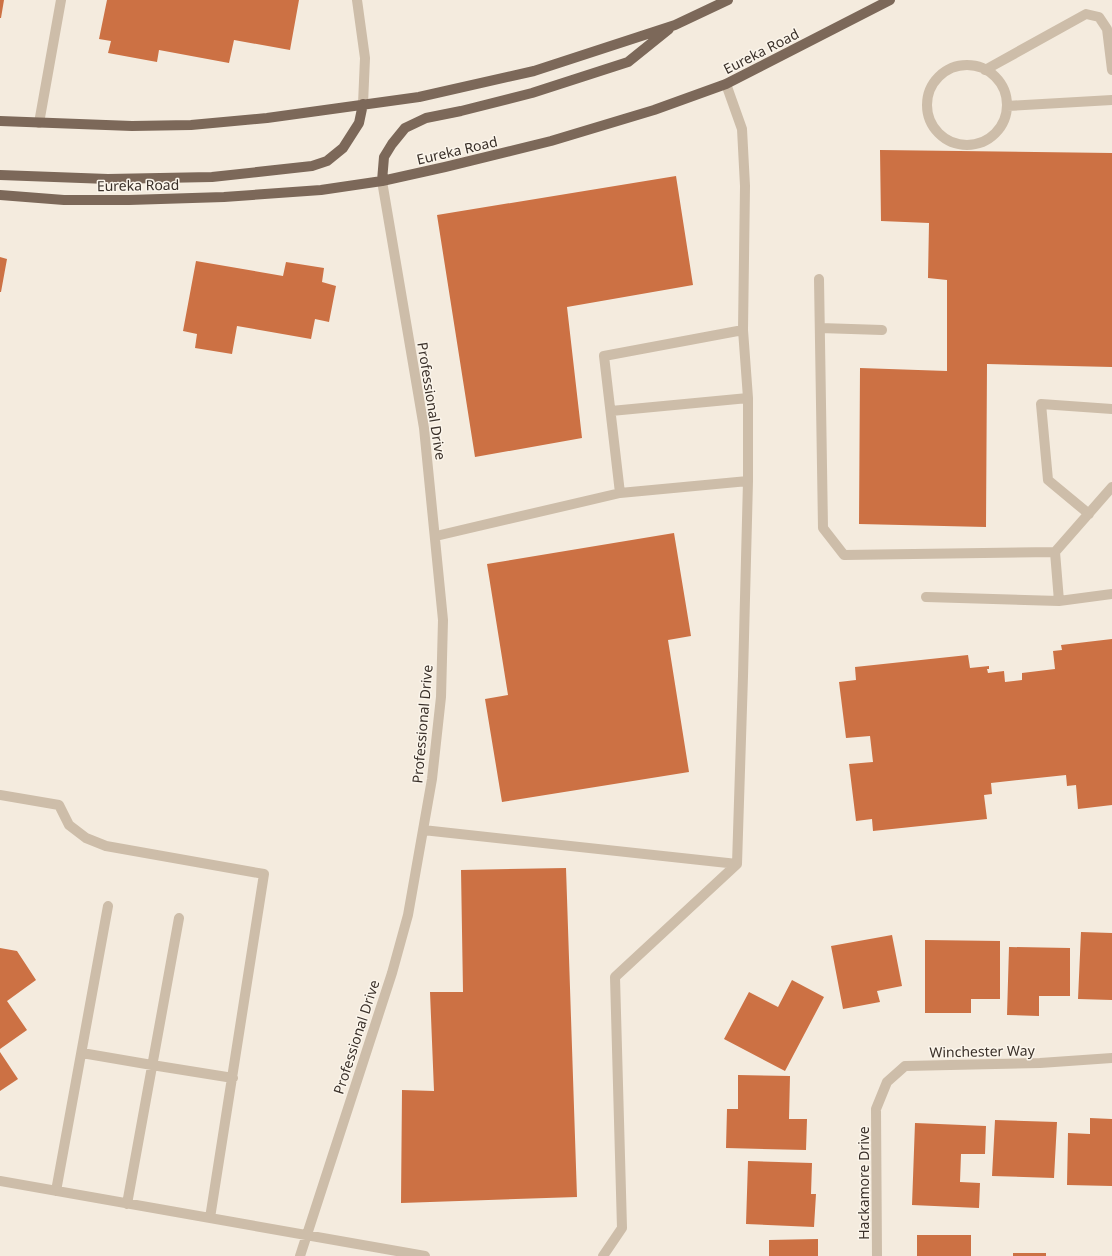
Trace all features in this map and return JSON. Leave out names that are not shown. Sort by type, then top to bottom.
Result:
[{"type":"main road","points":[[0,121],[132,126],[191,125],[267,118],[419,97],[534,71],[675,25],[728,0]]},
{"type":"main road","name":"Eureka Road","points":[[0,196],[64,200],[129,200],[321,190],[382,181],[488,158],[654,110],[726,84],[890,0]]},
{"type":"main road","points":[[382,181],[384,157],[405,128],[426,118],[461,111],[532,93],[628,62],[675,25]]},
{"type":"main road","points":[[0,175],[108,179],[212,177],[312,166],[327,161],[343,148],[359,123],[363,104]]},
{"type":"street","points":[[39,123],[61,0]]},
{"type":"street","points":[[358,0],[365,58],[363,104]]},
{"type":"street","points":[[986,70],[1086,14],[1099,17],[1107,29],[1112,70]]},
{"type":"street","points":[[964,65],[979,66],[986,70],[993,74],[1003,86],[1008,101],[1006,117],[999,131],[986,141],[972,146],[956,144],[942,137],[932,124],[927,109],[929,94],[936,80],[948,70],[964,65]]},
{"type":"street","points":[[603,1256],[622,1228],[615,976],[737,864],[748,481],[748,398],[743,330],[745,186],[742,129],[726,84]]},
{"type":"street","points":[[1007,106],[1112,100]]},
{"type":"street","name":"Professional Drive","points":[[300,1256],[392,973],[408,915],[432,779],[441,697],[443,620],[436,536],[424,428],[382,181]]},
{"type":"street","points":[[819,279],[823,528],[844,555],[1055,552]]},
{"type":"street","points":[[820,328],[882,330]]},
{"type":"street","points":[[620,493],[604,356],[743,330]]},
{"type":"street","points":[[610,411],[748,398]]},
{"type":"street","points":[[1088,514],[1048,480],[1041,404],[1112,409]]},
{"type":"street","points":[[436,536],[620,493],[748,481]]},
{"type":"street","points":[[1059,601],[1055,552],[1112,487]]},
{"type":"street","points":[[926,597],[1059,601],[1112,594]]},
{"type":"street","points":[[0,795],[59,804],[69,825],[86,838],[106,846],[264,874],[210,1218]]},
{"type":"street","points":[[423,830],[737,864]]},
{"type":"street","points":[[56,1191],[108,906]]},
{"type":"street","points":[[128,1204],[179,918]]},
{"type":"street","points":[[82,1053],[233,1078]]},
{"type":"street","name":"Winchester Way","points":[[876,1109],[887,1082],[905,1066],[1040,1064],[1112,1058]]},
{"type":"street","name":"Hackamore Drive","points":[[876,1109],[877,1256]]},
{"type":"street","points":[[0,1181],[210,1218],[395,1254],[425,1256]]},
{"type":"building","points":[[0,0],[4,0],[1,18],[0,18]]},
{"type":"building","points":[[107,0],[299,0],[290,50],[234,40],[229,63],[159,50],[157,62],[108,53],[111,41],[99,39]]},
{"type":"building","points":[[880,150],[1112,153],[1112,367],[987,364],[986,527],[859,524],[860,368],[947,371],[947,280],[928,278],[929,223],[881,221]]},
{"type":"building","points":[[676,176],[693,285],[567,307],[582,438],[475,457],[437,215]]},
{"type":"building","points":[[0,257],[7,259],[1,292],[0,292]]},
{"type":"building","points":[[196,261],[283,276],[286,262],[324,268],[322,282],[336,286],[329,322],[315,319],[311,339],[237,326],[232,354],[195,348],[197,334],[183,331]]},
{"type":"building","points":[[674,533],[691,636],[668,640],[689,772],[502,802],[485,699],[508,695],[487,564]]},
{"type":"building","points":[[1112,639],[1112,805],[1078,809],[1076,785],[1067,786],[1066,775],[991,783],[992,794],[984,795],[987,819],[873,831],[872,819],[856,821],[849,764],[873,762],[870,736],[846,738],[839,682],[856,680],[855,667],[968,655],[970,668],[989,666],[989,669],[987,669],[988,673],[1004,671],[1005,682],[1022,680],[1022,673],[1055,669],[1053,651],[1062,650],[1061,645]]},
{"type":"building","points":[[566,868],[577,1197],[401,1203],[402,1090],[434,1091],[430,992],[463,992],[461,870]]},
{"type":"building","points":[[1081,932],[1112,933],[1112,1000],[1078,999]]},
{"type":"building","points":[[892,935],[902,986],[877,991],[880,1002],[843,1009],[831,946]]},
{"type":"building","points":[[925,940],[1000,941],[1000,999],[971,999],[971,1013],[925,1013]]},
{"type":"building","points":[[1009,947],[1070,948],[1070,996],[1039,996],[1039,1016],[1007,1015]]},
{"type":"building","points":[[0,948],[17,951],[36,980],[7,1001],[27,1030],[0,1049]]},
{"type":"building","points":[[792,980],[824,997],[785,1071],[724,1039],[749,992],[778,1007]]},
{"type":"building","points":[[0,1052],[18,1079],[0,1091]]},
{"type":"building","points":[[738,1075],[790,1076],[789,1119],[807,1119],[806,1150],[726,1148],[727,1109],[738,1109]]},
{"type":"building","points":[[1090,1118],[1112,1119],[1112,1186],[1067,1185],[1068,1133],[1090,1134]]},
{"type":"building","points":[[995,1120],[1057,1122],[1054,1178],[992,1176]]},
{"type":"building","points":[[915,1123],[986,1126],[985,1154],[961,1154],[960,1182],[980,1183],[979,1208],[912,1205]]},
{"type":"building","points":[[748,1161],[812,1163],[811,1194],[816,1194],[814,1227],[746,1224]]},
{"type":"building","points":[[917,1235],[971,1235],[971,1256],[917,1256]]},
{"type":"building","points":[[818,1239],[818,1256],[769,1256],[769,1240]]},
{"type":"building","points":[[1013,1253],[1046,1253],[1046,1256],[1013,1256]]}]
